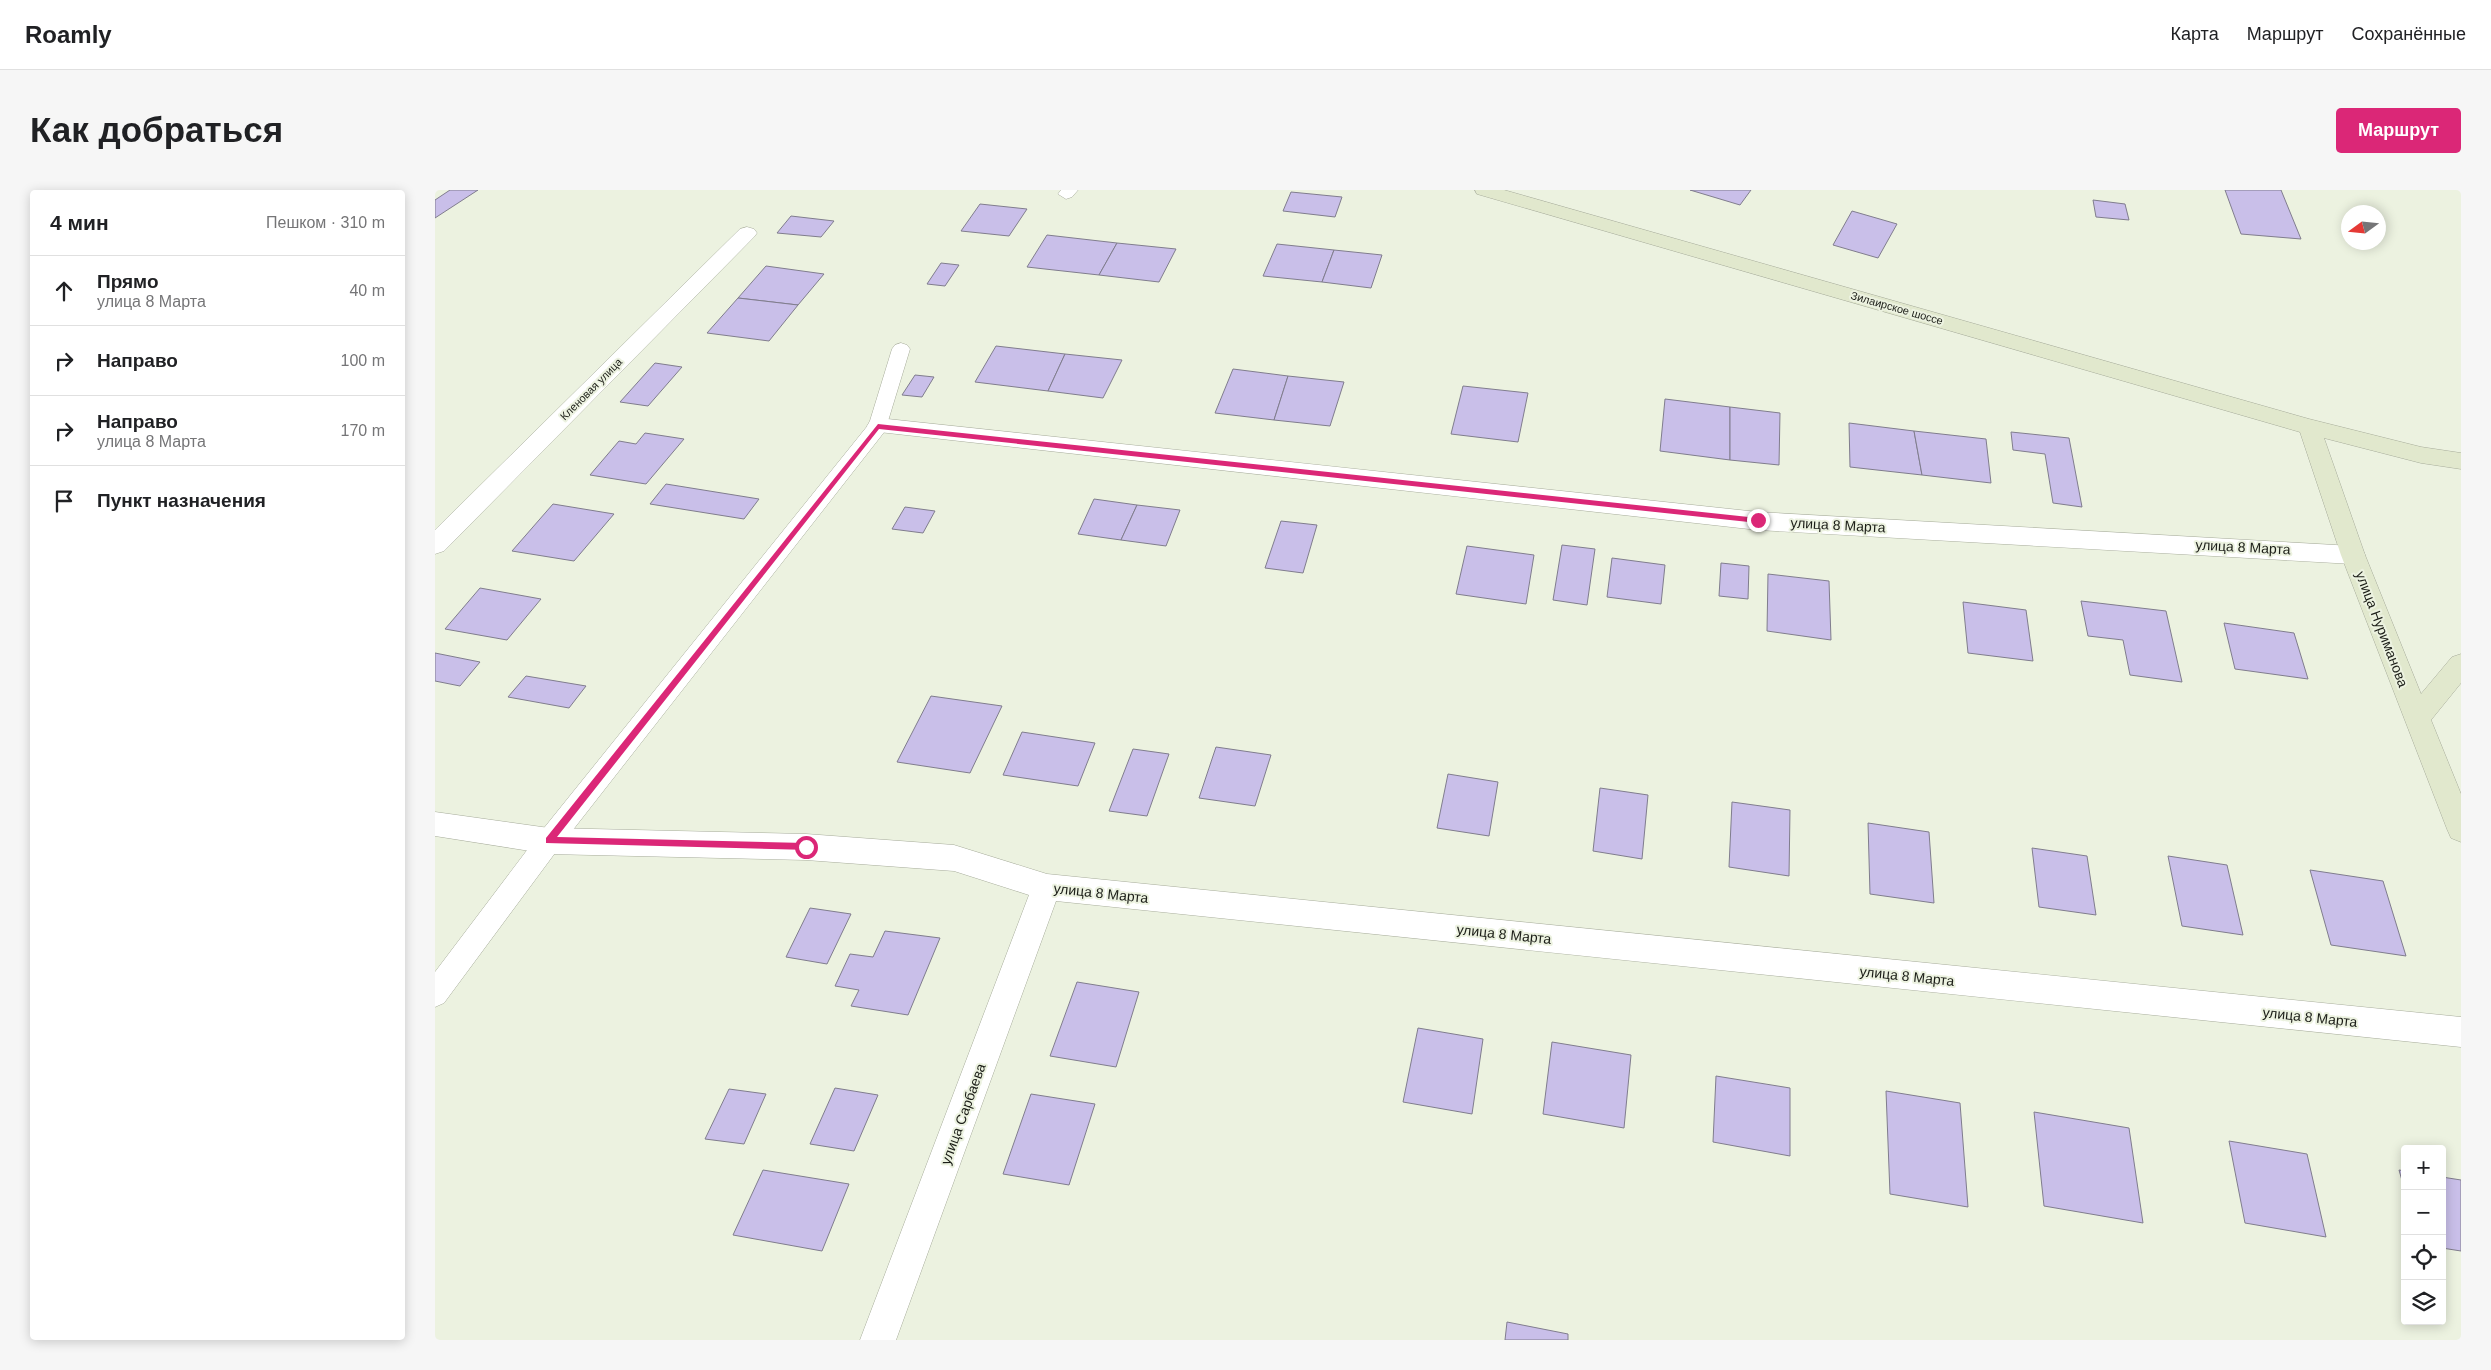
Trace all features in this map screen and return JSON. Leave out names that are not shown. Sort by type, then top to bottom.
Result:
[{"type":"main road","name":"Зилаирское шоссе","points":[[1484,190],[2309,426],[2421,455],[2461,460]]},
{"type":"main road","name":"улица Нуриманова","points":[[2309,426],[2353,555],[2461,829]]},
{"type":"main road","points":[[2417,718],[2461,664]]},
{"type":"street","name":"Кленовая улица","points":[[435,545],[747,233]]},
{"type":"street","name":"улица 8 Марта","points":[[878,426],[1758,520],[2353,555]]},
{"type":"street","name":"улица 8 Марта","points":[[435,824],[549,841],[806,847],[955,858],[1047,887],[2461,1032]]},
{"type":"street","name":"улица Сарбаева","points":[[878,1340],[1047,887]]},
{"type":"lane","points":[[435,994],[549,841],[878,426],[901,349]]},
{"type":"building","points":[[450,190],[478,190],[435,218],[435,200]]},
{"type":"building","points":[[1690,190],[1751,190],[1740,205]]},
{"type":"building","points":[[2225,190],[2281,190],[2301,239],[2241,234]]},
{"type":"building","points":[[1291,192],[1342,197],[1335,217],[1283,211]]},
{"type":"building","points":[[2093,200],[2125,204],[2129,220],[2096,217]]},
{"type":"building","points":[[980,204],[1027,209],[1009,236],[961,231]]},
{"type":"building","points":[[1852,211],[1897,224],[1878,258],[1833,245]]},
{"type":"building","points":[[791,216],[834,221],[821,237],[777,233]]},
{"type":"building","points":[[1047,235],[1117,243],[1099,275],[1027,267]]},
{"type":"building","points":[[1117,243],[1176,249],[1159,282],[1099,275]]},
{"type":"building","points":[[1277,244],[1334,250],[1322,282],[1263,276]]},
{"type":"building","points":[[1334,250],[1382,255],[1371,288],[1322,282]]},
{"type":"building","points":[[941,263],[959,265],[945,286],[927,284]]},
{"type":"building","points":[[766,266],[824,274],[798,305],[738,298]]},
{"type":"building","points":[[738,298],[798,305],[769,341],[707,333]]},
{"type":"building","points":[[996,346],[1065,354],[1048,391],[975,382]]},
{"type":"building","points":[[1065,354],[1122,360],[1103,398],[1048,391]]},
{"type":"building","points":[[655,363],[682,367],[648,406],[620,402]]},
{"type":"building","points":[[1233,369],[1288,376],[1274,420],[1215,413]]},
{"type":"building","points":[[915,375],[934,377],[922,397],[902,395]]},
{"type":"building","points":[[1288,376],[1344,382],[1330,426],[1274,420]]},
{"type":"building","points":[[1463,386],[1528,393],[1518,442],[1451,434]]},
{"type":"building","points":[[1665,399],[1730,407],[1730,460],[1660,451]]},
{"type":"building","points":[[1730,407],[1780,413],[1779,465],[1730,460]]},
{"type":"building","points":[[1849,423],[1914,431],[1922,475],[1850,467]]},
{"type":"building","points":[[1914,431],[1986,439],[1991,483],[1922,475]]},
{"type":"building","points":[[2011,432],[2069,438],[2082,507],[2053,503],[2045,454],[2013,450]]},
{"type":"building","points":[[645,433],[684,439],[646,484],[590,475],[619,441],[636,444]]},
{"type":"building","points":[[666,484],[759,499],[744,519],[650,504]]},
{"type":"building","points":[[1094,499],[1137,505],[1121,540],[1078,534]]},
{"type":"building","points":[[553,504],[614,514],[574,561],[512,551]]},
{"type":"building","points":[[1137,505],[1180,510],[1166,546],[1121,540]]},
{"type":"building","points":[[905,507],[935,511],[923,533],[892,529]]},
{"type":"building","points":[[1281,521],[1317,525],[1303,573],[1265,568]]},
{"type":"building","points":[[1562,545],[1595,549],[1587,605],[1553,600]]},
{"type":"building","points":[[1467,546],[1534,555],[1526,604],[1456,594]]},
{"type":"building","points":[[1612,558],[1665,565],[1661,604],[1607,597]]},
{"type":"building","points":[[1721,563],[1749,566],[1748,599],[1719,596]]},
{"type":"building","points":[[1768,574],[1829,581],[1831,640],[1767,631]]},
{"type":"building","points":[[480,588],[541,599],[507,640],[445,629]]},
{"type":"building","points":[[2081,601],[2166,611],[2182,682],[2130,675],[2123,640],[2088,636]]},
{"type":"building","points":[[1963,602],[2026,610],[2033,661],[1968,653]]},
{"type":"building","points":[[2224,623],[2294,633],[2308,679],[2235,669]]},
{"type":"building","points":[[435,653],[480,662],[460,686],[435,681]]},
{"type":"building","points":[[526,676],[586,686],[569,708],[508,697]]},
{"type":"building","points":[[931,696],[1002,706],[970,773],[897,762]]},
{"type":"building","points":[[1022,732],[1095,743],[1078,786],[1003,775]]},
{"type":"building","points":[[1216,747],[1271,755],[1255,806],[1199,798]]},
{"type":"building","points":[[1133,749],[1169,754],[1147,816],[1109,811]]},
{"type":"building","points":[[1448,774],[1498,782],[1489,836],[1437,828]]},
{"type":"building","points":[[1600,788],[1648,795],[1642,859],[1593,851]]},
{"type":"building","points":[[1732,802],[1790,810],[1789,876],[1729,867]]},
{"type":"building","points":[[1868,823],[1929,832],[1934,903],[1870,894]]},
{"type":"building","points":[[2032,848],[2087,856],[2096,915],[2039,907]]},
{"type":"building","points":[[2168,856],[2227,865],[2243,935],[2182,926]]},
{"type":"building","points":[[2310,870],[2383,881],[2406,956],[2331,945]]},
{"type":"building","points":[[810,908],[851,914],[827,964],[786,957]]},
{"type":"building","points":[[885,931],[940,938],[908,1015],[851,1006],[859,990],[835,986],[850,954],[873,957]]},
{"type":"building","points":[[1077,982],[1139,992],[1116,1067],[1050,1056]]},
{"type":"building","points":[[1418,1028],[1483,1039],[1472,1114],[1403,1102]]},
{"type":"building","points":[[1552,1042],[1631,1055],[1624,1128],[1543,1114]]},
{"type":"building","points":[[1716,1076],[1790,1088],[1790,1156],[1713,1142]]},
{"type":"building","points":[[835,1088],[878,1095],[854,1151],[810,1144]]},
{"type":"building","points":[[729,1089],[766,1094],[744,1144],[705,1139]]},
{"type":"building","points":[[1886,1091],[1960,1103],[1968,1207],[1890,1194]]},
{"type":"building","points":[[1031,1094],[1095,1104],[1069,1185],[1003,1174]]},
{"type":"building","points":[[2034,1112],[2129,1128],[2143,1223],[2044,1206]]},
{"type":"building","points":[[2229,1141],[2307,1154],[2326,1237],[2245,1223]]},
{"type":"building","points":[[763,1170],[849,1184],[822,1251],[733,1235]]},
{"type":"building","points":[[2446,1178],[2461,1180],[2461,1251],[2446,1249]]},
{"type":"building","points":[[1507,1322],[1568,1334],[1568,1340],[1505,1340]]},
{"type":"route","points":[[806,847],[549,841],[878,426],[1758,520]]}]
